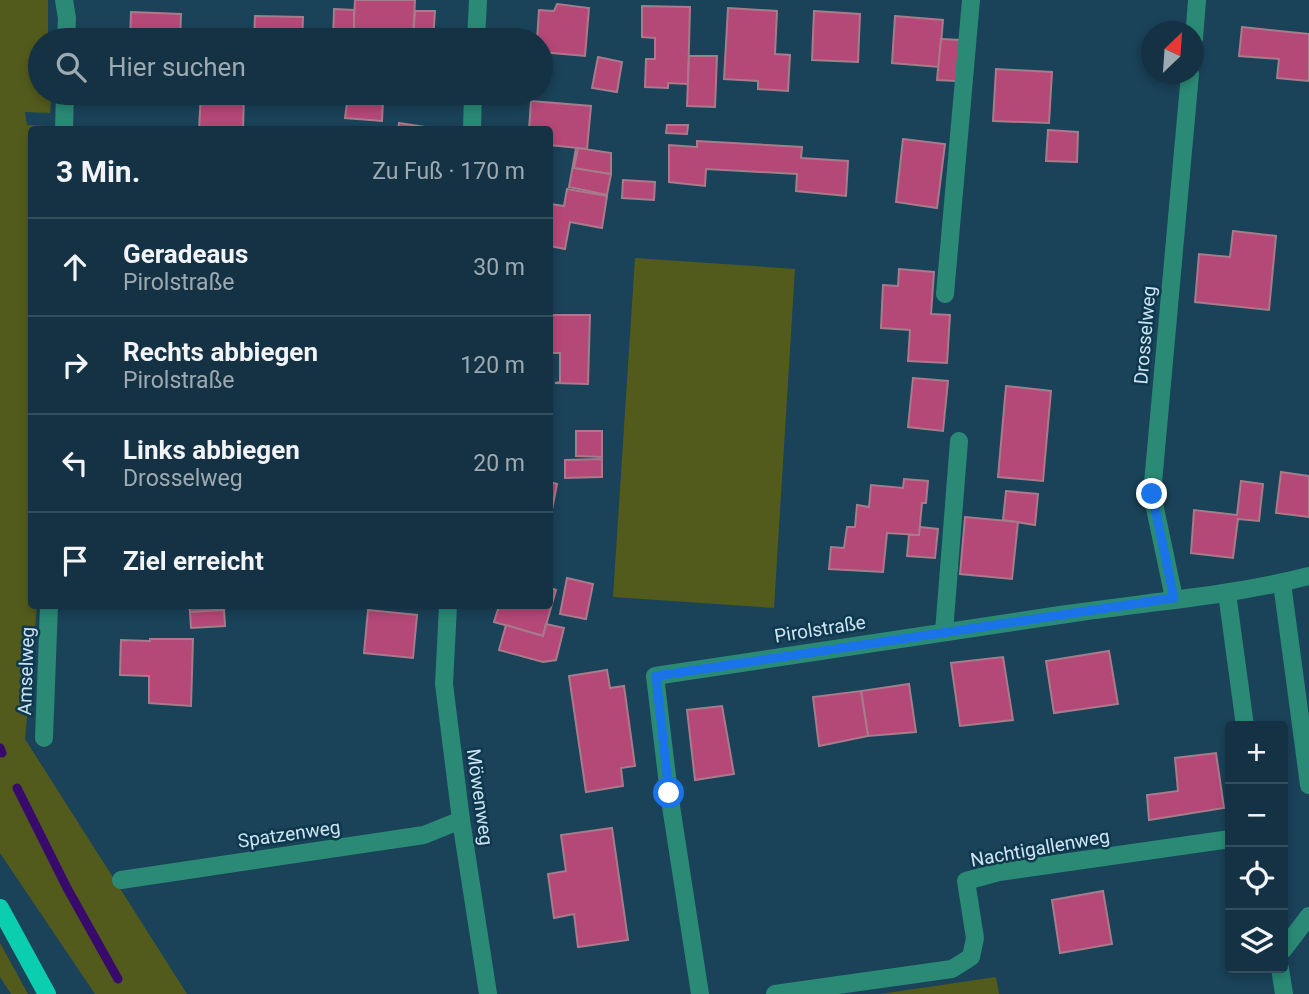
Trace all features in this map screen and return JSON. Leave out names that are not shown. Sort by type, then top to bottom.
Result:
[{"type":"main road","points":[[0,908],[47,994]]},
{"type":"street","points":[[64,0],[67,28]]},
{"type":"street","points":[[477,28],[478,0]]},
{"type":"street","points":[[945,294],[971,0]]},
{"type":"street","points":[[1195,21],[1197,0]]},
{"type":"street","name":"Drosselweg","points":[[1174,598],[1152,494],[1189,84]]},
{"type":"street","points":[[64,126],[65,105]]},
{"type":"street","points":[[472,126],[473,105]]},
{"type":"street","points":[[944,632],[959,441]]},
{"type":"street","name":"Pirolstraße","points":[[700,994],[669,793],[656,676],[1174,598],[1227,593],[1309,576]]},
{"type":"street","points":[[1282,583],[1309,785]]},
{"type":"street","points":[[1227,593],[1244,721]]},
{"type":"street","name":"Amselweg","points":[[44,738],[49,609]]},
{"type":"street","name":"Möwenweg","points":[[448,609],[444,684],[461,820],[488,994]]},
{"type":"street","name":"Spatzenweg","points":[[121,880],[424,835],[461,820]]},
{"type":"street","name":"Nachtigallenweg","points":[[775,994],[952,969],[971,957],[975,939],[965,881],[999,872],[1225,840]]},
{"type":"street","points":[[1288,943],[1309,916]]},
{"type":"street","points":[[1281,973],[1284,994]]},
{"type":"green space","points":[[0,0],[48,0],[48,28],[28,28],[28,105],[51,105],[50,113],[25,112],[27,125],[47,126],[28,126],[28,609],[37,609],[25,739],[187,994],[95,994],[0,853]]},
{"type":"green space","points":[[635,258],[795,269],[774,608],[613,597]]},
{"type":"green space","points":[[0,943],[28,994],[11,994],[0,977]]},
{"type":"green space","points":[[996,977],[999,994],[880,994]]},
{"type":"building","points":[[355,0],[415,0],[414,28],[354,28]]},
{"type":"building","points":[[557,4],[589,8],[585,56],[553,53],[553,28],[538,28],[539,10],[554,11]]},
{"type":"building","points":[[642,6],[690,7],[688,84],[668,83],[668,88],[645,87],[646,59],[655,59],[655,38],[642,37]]},
{"type":"building","points":[[728,8],[777,11],[775,54],[790,55],[788,91],[758,89],[758,81],[724,79]]},
{"type":"building","points":[[334,9],[354,10],[354,28],[333,28]]},
{"type":"building","points":[[415,11],[435,11],[434,28],[414,28]]},
{"type":"building","points":[[814,11],[860,14],[858,62],[812,60]]},
{"type":"building","points":[[131,12],[181,14],[180,28],[130,28]]},
{"type":"building","points":[[255,16],[303,17],[303,28],[254,28]]},
{"type":"building","points":[[895,16],[943,20],[939,67],[892,63]]},
{"type":"building","points":[[1242,27],[1309,34],[1309,81],[1277,78],[1279,59],[1239,56]]},
{"type":"building","points":[[941,39],[960,40],[956,81],[937,80]]},
{"type":"building","points":[[689,56],[717,56],[715,107],[687,106]]},
{"type":"building","points":[[598,57],[622,62],[617,92],[592,88]]},
{"type":"building","points":[[996,69],[1052,72],[1049,123],[993,121]]},
{"type":"building","points":[[553,103],[591,106],[587,149],[553,145],[553,126],[529,126],[531,105],[553,105]]},
{"type":"building","points":[[200,105],[244,105],[243,126],[199,126]]},
{"type":"building","points":[[347,105],[383,105],[382,121],[345,118]]},
{"type":"building","points":[[399,123],[419,126],[399,126]]},
{"type":"building","points":[[667,125],[688,125],[687,134],[666,133]]},
{"type":"building","points":[[1048,130],[1078,132],[1077,162],[1046,161]]},
{"type":"building","points":[[903,139],[945,144],[937,208],[896,202]]},
{"type":"building","points":[[697,141],[802,147],[801,158],[848,161],[846,196],[796,191],[797,174],[706,169],[705,186],[669,182],[669,145],[697,147]]},
{"type":"building","points":[[576,148],[574,168],[611,174],[607,195],[569,187]]},
{"type":"building","points":[[578,148],[611,153],[611,174],[574,168]]},
{"type":"building","points":[[623,180],[655,182],[654,200],[622,198]]},
{"type":"building","points":[[567,189],[607,196],[602,228],[570,222],[565,249],[553,247],[553,204],[564,206]]},
{"type":"building","points":[[1233,231],[1276,236],[1269,310],[1195,302],[1199,254],[1230,257]]},
{"type":"building","points":[[899,269],[934,272],[931,314],[950,315],[947,363],[908,361],[910,330],[881,328],[883,285],[898,286]]},
{"type":"building","points":[[553,315],[590,315],[588,384],[555,383],[560,382],[560,353],[553,353]]},
{"type":"building","points":[[913,378],[948,381],[943,431],[908,427]]},
{"type":"building","points":[[1006,386],[1051,391],[1043,481],[998,477]]},
{"type":"building","points":[[576,431],[602,431],[602,457],[576,456]]},
{"type":"building","points":[[602,459],[602,477],[565,478],[565,460]]},
{"type":"building","points":[[1281,472],[1309,476],[1309,517],[1276,513]]},
{"type":"building","points":[[904,479],[928,481],[926,503],[922,503],[919,535],[887,533],[883,572],[829,569],[831,547],[844,548],[847,527],[855,527],[857,505],[869,507],[871,485],[903,488]]},
{"type":"building","points":[[1241,481],[1263,484],[1259,521],[1238,519],[1233,558],[1191,553],[1194,510],[1237,515]]},
{"type":"building","points":[[553,483],[557,484],[553,505]]},
{"type":"building","points":[[1006,491],[1038,494],[1035,525],[1003,520]]},
{"type":"building","points":[[965,517],[1018,522],[1012,579],[960,574]]},
{"type":"building","points":[[920,527],[938,529],[935,558],[907,556],[909,535],[919,535]]},
{"type":"building","points":[[567,578],[593,584],[586,619],[560,614]]},
{"type":"building","points":[[190,609],[224,609],[224,610],[190,612]]},
{"type":"building","points":[[498,609],[551,609],[543,636],[494,622]]},
{"type":"building","points":[[224,610],[225,626],[191,628],[190,612]]},
{"type":"building","points":[[368,610],[417,615],[413,658],[364,653]]},
{"type":"building","points":[[546,624],[564,628],[556,660],[543,662],[499,650],[506,625],[543,636]]},
{"type":"building","points":[[193,639],[191,706],[149,703],[149,676],[120,675],[121,640]]},
{"type":"building","points":[[1109,651],[1118,704],[1054,713],[1046,661]]},
{"type":"building","points":[[1003,657],[1013,720],[960,726],[951,663]]},
{"type":"building","points":[[607,670],[610,688],[624,686],[635,766],[621,768],[623,786],[586,792],[569,676]]},
{"type":"building","points":[[909,684],[916,732],[868,736],[861,691]]},
{"type":"building","points":[[861,691],[868,736],[819,746],[813,697]]},
{"type":"building","points":[[722,706],[734,774],[695,780],[687,710]]},
{"type":"building","points":[[1216,753],[1224,808],[1149,820],[1147,795],[1178,791],[1175,758]]},
{"type":"building","points":[[612,828],[628,940],[578,947],[574,914],[554,918],[548,874],[566,871],[561,835]]},
{"type":"building","points":[[1103,891],[1112,944],[1060,953],[1052,900]]},
{"type":"waterway","points":[[0,748],[2,753]]},
{"type":"waterway","points":[[17,788],[67,888],[118,979]]},
{"type":"route","points":[[669,793],[656,676],[1174,598],[1152,494]]}]
